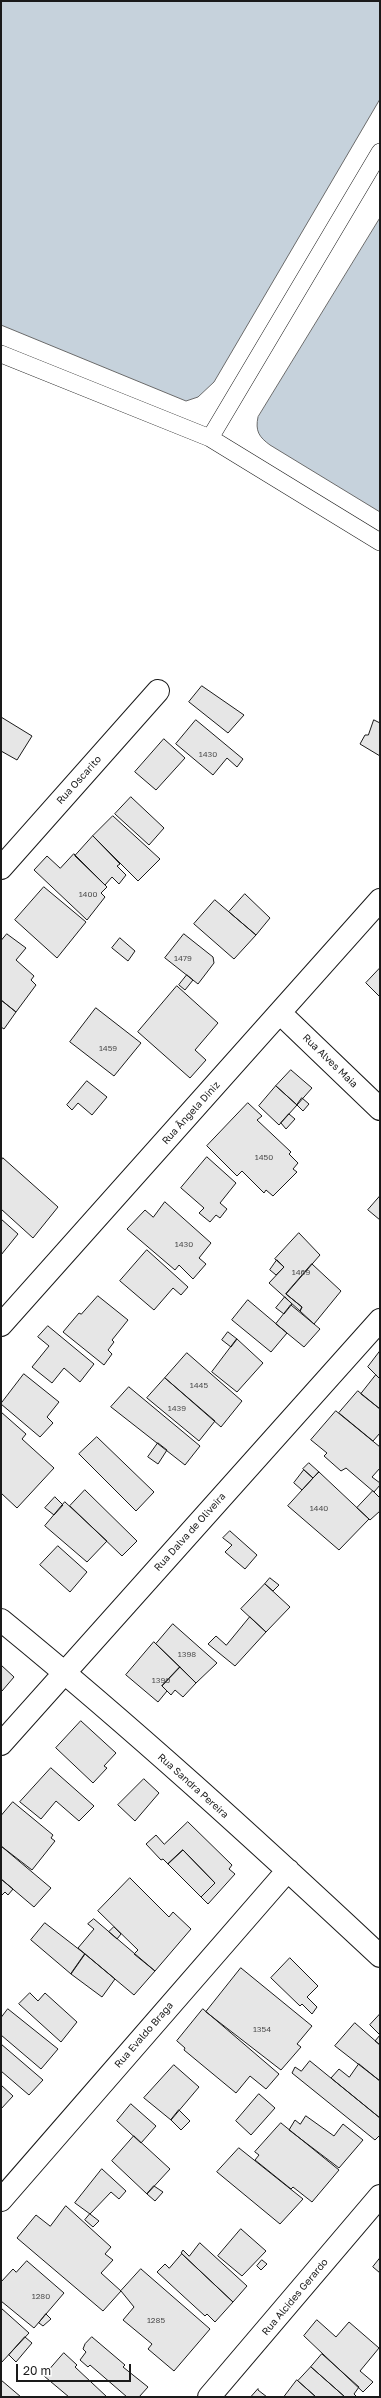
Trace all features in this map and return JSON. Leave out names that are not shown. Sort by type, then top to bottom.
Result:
[{"type":"street","name":"Rua Oscarito","points":[[1,868],[158,691]]},
{"type":"street","name":"Rua Ângela Diniz","points":[[1,1325],[380,900]]},
{"type":"street","name":"Rua Alves Maia","points":[[280,1013],[380,1109]]},
{"type":"street","name":"Rua Dalva de Oliveira","points":[[1,1744],[380,1320]]},
{"type":"street","name":"Rua Sandra Pereira","points":[[1,1620],[64,1672],[288,1870],[380,1956]]},
{"type":"street","name":"Rua Evaldo Braga","points":[[1,2200],[288,1870]]},
{"type":"street","name":"Rua Alcides Gerardo","points":[[209,2397],[380,2196]]},
{"type":"lane","points":[[210,438],[380,152]]},
{"type":"lane","points":[[1,354],[210,438],[380,542]]},
{"type":"shaded area","points":[[1,1],[380,1],[380,99],[214,382],[198,397],[186,401],[1,325]]},
{"type":"shaded area","points":[[380,218],[380,512],[270,445],[263,439],[257,426],[258,417]]},
{"type":"building","points":[[202,686],[244,715],[228,733],[189,702]]},
{"type":"building","points":[[1,717],[32,736],[17,760],[1,751]]},
{"type":"building","points":[[196,720],[243,759],[237,767],[227,758],[213,775],[176,744]]},
{"type":"building","points":[[374,720],[380,723],[380,756],[360,744],[365,735],[368,735]]},
{"type":"building","points":[[164,739],[185,758],[156,790],[135,772]]},
{"type":"building","points":[[131,797],[164,828],[149,845],[115,814]]},
{"type":"building","points":[[113,816],[160,859],[138,881],[93,836]]},
{"type":"building","points":[[93,836],[120,864],[117,866],[126,875],[119,884],[112,877],[105,885],[75,856]]},
{"type":"building","points":[[74,854],[107,887],[101,893],[105,897],[87,920],[34,870],[47,856],[60,868]]},
{"type":"building","points":[[44,887],[86,922],[57,958],[15,920]]},
{"type":"building","points":[[245,894],[270,918],[256,935],[229,912]]},
{"type":"building","points":[[215,900],[256,935],[234,959],[194,924]]},
{"type":"building","points":[[7,934],[26,948],[16,960],[34,976],[31,980],[36,985],[16,1012],[1,1000],[1,941]]},
{"type":"building","points":[[184,934],[213,957],[214,963],[198,984],[165,958]]},
{"type":"building","points":[[120,938],[135,951],[128,961],[112,948]]},
{"type":"building","points":[[380,968],[380,997],[366,983]]},
{"type":"building","points":[[187,975],[193,980],[185,990],[179,985]]},
{"type":"building","points":[[177,986],[218,1023],[195,1050],[206,1060],[190,1078],[138,1032]]},
{"type":"building","points":[[1,1000],[16,1012],[4,1029],[1,1027]]},
{"type":"building","points":[[96,1008],[141,1043],[114,1076],[70,1042]]},
{"type":"building","points":[[291,1070],[312,1088],[297,1105],[276,1086]]},
{"type":"building","points":[[87,1081],[107,1097],[92,1115],[78,1103],[72,1110],[67,1105]]},
{"type":"building","points":[[276,1086],[297,1105],[279,1125],[259,1106]]},
{"type":"building","points":[[302,1098],[309,1104],[303,1111],[297,1105]]},
{"type":"building","points":[[248,1103],[262,1116],[257,1120],[291,1152],[289,1154],[298,1163],[293,1169],[297,1172],[273,1196],[266,1190],[264,1193],[242,1171],[237,1176],[207,1146]]},
{"type":"building","points":[[289,1114],[295,1119],[286,1129],[281,1123]]},
{"type":"building","points":[[207,1157],[236,1183],[220,1203],[227,1209],[220,1218],[216,1215],[210,1222],[199,1213],[204,1208],[181,1188]]},
{"type":"building","points":[[3,1158],[58,1207],[33,1238],[1,1209],[1,1161]]},
{"type":"building","points":[[380,1196],[380,1220],[368,1210]]},
{"type":"building","points":[[165,1202],[211,1243],[199,1258],[206,1264],[193,1279],[179,1265],[175,1270],[127,1229],[145,1210],[153,1217]]},
{"type":"building","points":[[1,1219],[18,1234],[1,1255]]},
{"type":"building","points":[[299,1233],[320,1255],[286,1294],[302,1307],[300,1311],[269,1283],[284,1267],[275,1259]]},
{"type":"building","points":[[147,1250],[188,1287],[181,1295],[173,1288],[154,1310],[120,1281]]},
{"type":"building","points":[[277,1260],[284,1267],[276,1275],[270,1270]]},
{"type":"building","points":[[312,1264],[341,1291],[314,1324],[300,1311],[302,1307],[286,1294]]},
{"type":"building","points":[[98,1296],[128,1320],[112,1340],[114,1342],[108,1350],[112,1354],[104,1365],[63,1332],[79,1313],[81,1314]]},
{"type":"building","points":[[285,1297],[292,1304],[284,1314],[276,1308]]},
{"type":"building","points":[[248,1300],[287,1333],[271,1352],[232,1320]]},
{"type":"building","points":[[291,1305],[320,1329],[304,1347],[276,1324]]},
{"type":"building","points":[[48,1326],[94,1364],[80,1382],[64,1368],[52,1383],[32,1367],[49,1346],[38,1337]]},
{"type":"building","points":[[228,1332],[237,1339],[231,1347],[222,1340]]},
{"type":"building","points":[[237,1339],[263,1363],[237,1392],[212,1372]]},
{"type":"building","points":[[380,1351],[380,1379],[368,1367]]},
{"type":"building","points":[[187,1353],[242,1401],[221,1427],[165,1378]]},
{"type":"building","points":[[24,1374],[59,1402],[47,1417],[53,1423],[40,1437],[1,1404]]},
{"type":"building","points":[[376,1375],[380,1379],[380,1409],[361,1394]]},
{"type":"building","points":[[165,1378],[215,1421],[199,1441],[147,1398]]},
{"type":"building","points":[[129,1387],[200,1446],[185,1465],[111,1407]]},
{"type":"building","points":[[358,1391],[380,1409],[380,1433],[373,1441],[339,1413]]},
{"type":"building","points":[[336,1411],[380,1447],[380,1468],[372,1477],[380,1483],[380,1485],[374,1492],[346,1468],[341,1471],[324,1456],[327,1453],[311,1440]]},
{"type":"building","points":[[1,1412],[26,1434],[22,1439],[54,1468],[17,1508],[1,1493]]},
{"type":"building","points":[[97,1437],[154,1492],[136,1511],[79,1454]]},
{"type":"building","points":[[158,1443],[167,1450],[158,1464],[148,1457]]},
{"type":"building","points":[[309,1463],[319,1472],[313,1478],[303,1469]]},
{"type":"building","points":[[304,1470],[313,1478],[302,1490],[294,1483]]},
{"type":"building","points":[[319,1472],[369,1519],[339,1550],[288,1506]]},
{"type":"building","points":[[85,1490],[137,1541],[122,1556],[70,1506]]},
{"type":"building","points":[[373,1491],[380,1498],[380,1511],[370,1520],[357,1508]]},
{"type":"building","points":[[55,1497],[63,1505],[54,1515],[45,1508]]},
{"type":"building","points":[[65,1502],[107,1541],[87,1562],[45,1526]]},
{"type":"building","points":[[230,1531],[257,1555],[245,1569],[225,1552],[232,1545],[223,1538]]},
{"type":"building","points":[[58,1546],[87,1572],[70,1592],[40,1565]]},
{"type":"building","points":[[270,1578],[279,1585],[273,1591],[265,1584]]},
{"type":"building","points":[[265,1584],[290,1607],[266,1632],[241,1609]]},
{"type":"building","points":[[250,1617],[266,1632],[235,1666],[208,1644],[216,1636],[226,1645]]},
{"type":"building","points":[[173,1624],[217,1663],[196,1683],[156,1644]]},
{"type":"building","points":[[154,1642],[180,1667],[162,1686],[167,1691],[158,1702],[126,1675]]},
{"type":"building","points":[[1,1665],[14,1677],[2,1691],[1,1691]]},
{"type":"building","points":[[180,1667],[196,1683],[183,1697],[175,1690],[171,1695],[162,1686]]},
{"type":"building","points":[[81,1721],[116,1753],[104,1766],[107,1768],[93,1783],[56,1748]]},
{"type":"building","points":[[51,1768],[94,1806],[79,1821],[56,1801],[41,1819],[20,1802]]},
{"type":"building","points":[[144,1779],[159,1793],[135,1821],[118,1805]]},
{"type":"building","points":[[13,1802],[53,1835],[51,1838],[55,1841],[32,1870],[1,1846],[1,1816]]},
{"type":"building","points":[[188,1822],[232,1865],[229,1869],[235,1874],[208,1904],[201,1897],[215,1883],[183,1850],[168,1864],[163,1859],[161,1860],[146,1844],[156,1835],[164,1844]]},
{"type":"building","points":[[1,1846],[51,1888],[34,1907],[1,1879]]},
{"type":"building","points":[[183,1850],[215,1883],[201,1897],[168,1864]]},
{"type":"building","points":[[130,1878],[169,1917],[173,1912],[191,1929],[155,1971],[134,1954],[138,1950],[98,1911]]},
{"type":"building","points":[[1,1879],[13,1889],[8,1895],[5,1892],[1,1896]]},
{"type":"building","points":[[94,1919],[155,1971],[134,1995],[78,1948],[94,1929],[88,1924]]},
{"type":"building","points":[[45,1923],[85,1954],[71,1974],[31,1940]]},
{"type":"building","points":[[114,1927],[121,1934],[117,1939],[109,1932]]},
{"type":"building","points":[[85,1954],[115,1979],[102,1997],[71,1974]]},
{"type":"building","points":[[290,1958],[318,1986],[307,1997],[317,2007],[312,2014],[302,2004],[300,2006],[271,1978]]},
{"type":"building","points":[[241,1968],[312,2026],[297,2044],[301,2047],[281,2070],[206,2012]]},
{"type":"building","points":[[30,1993],[38,2001],[45,1993],[77,2022],[61,2042],[19,2004]]},
{"type":"building","points":[[8,2009],[58,2049],[41,2069],[1,2035],[1,2018]]},
{"type":"building","points":[[203,2009],[279,2074],[266,2089],[250,2076],[236,2093],[184,2050],[185,2048],[177,2041]]},
{"type":"building","points":[[380,2014],[380,2035],[370,2025]]},
{"type":"building","points":[[355,2023],[380,2045],[380,2081],[335,2046]]},
{"type":"building","points":[[380,2035],[380,2045],[375,2041]]},
{"type":"building","points":[[1,2044],[43,2080],[29,2095],[1,2071]]},
{"type":"building","points":[[310,2061],[380,2118],[380,2135],[375,2140],[292,2073],[295,2067],[301,2071]]},
{"type":"building","points":[[359,2064],[380,2081],[380,2118],[331,2078],[339,2069],[349,2077]]},
{"type":"building","points":[[174,2065],[199,2087],[171,2120],[144,2098]]},
{"type":"building","points":[[1,2085],[13,2096],[1,2109]]},
{"type":"building","points":[[259,2094],[275,2108],[251,2135],[236,2121]]},
{"type":"building","points":[[131,2104],[156,2126],[141,2143],[117,2121]]},
{"type":"building","points":[[179,2110],[190,2121],[181,2130],[171,2120]]},
{"type":"building","points":[[306,2116],[334,2136],[343,2124],[363,2140],[339,2168],[289,2130],[295,2120],[300,2124]]},
{"type":"building","points":[[281,2123],[339,2170],[312,2202],[293,2187],[291,2189],[255,2160],[259,2155],[255,2152]]},
{"type":"building","points":[[134,2136],[170,2169],[147,2194],[112,2161]]},
{"type":"building","points":[[239,2148],[303,2199],[280,2224],[217,2172]]},
{"type":"building","points":[[102,2169],[126,2191],[119,2199],[111,2192],[90,2214],[75,2203]]},
{"type":"building","points":[[154,2186],[163,2192],[155,2201],[147,2194]]},
{"type":"building","points":[[66,2206],[111,2247],[105,2254],[113,2260],[101,2273],[121,2291],[103,2311],[17,2238],[36,2215],[50,2226]]},
{"type":"building","points":[[90,2214],[99,2221],[93,2227],[85,2220]]},
{"type":"building","points":[[241,2229],[266,2251],[242,2276],[218,2256]]},
{"type":"building","points":[[200,2243],[247,2286],[233,2302],[181,2253],[183,2250],[189,2256]]},
{"type":"building","points":[[182,2254],[233,2302],[215,2322],[207,2314],[205,2316],[157,2272],[165,2264],[169,2268]]},
{"type":"building","points":[[380,2258],[380,2273],[373,2267]]},
{"type":"building","points":[[262,2260],[267,2264],[261,2270],[257,2266]]},
{"type":"building","points":[[27,2261],[64,2293],[34,2328],[1,2301],[1,2282],[13,2269],[16,2272]]},
{"type":"building","points":[[141,2269],[210,2329],[174,2371],[148,2349],[152,2344],[123,2320],[134,2307],[121,2291]]},
{"type":"building","points":[[1,2308],[29,2333],[1,2363]]},
{"type":"building","points":[[46,2314],[51,2319],[43,2326],[39,2323]]},
{"type":"building","points":[[317,2320],[336,2337],[349,2322],[379,2348],[360,2371],[373,2382],[363,2392],[304,2336]]},
{"type":"building","points":[[25,2337],[32,2343],[16,2362],[9,2355]]},
{"type":"building","points":[[92,2337],[125,2365],[123,2367],[148,2387],[139,2397],[127,2397],[90,2365],[88,2367],[80,2360],[86,2352],[83,2349],[85,2344]]},
{"type":"building","points":[[64,2353],[77,2365],[75,2367],[107,2397],[69,2397],[44,2376]]},
{"type":"building","points":[[322,2354],[359,2387],[354,2394],[357,2397],[345,2397],[311,2367]]},
{"type":"building","points":[[311,2367],[345,2397],[316,2397],[298,2381]]},
{"type":"building","points":[[1,2380],[21,2397],[1,2397]]},
{"type":"building","points":[[297,2380],[298,2381],[316,2397],[284,2397]]},
{"type":"building","points":[[258,2390],[267,2397],[251,2397]]}]
